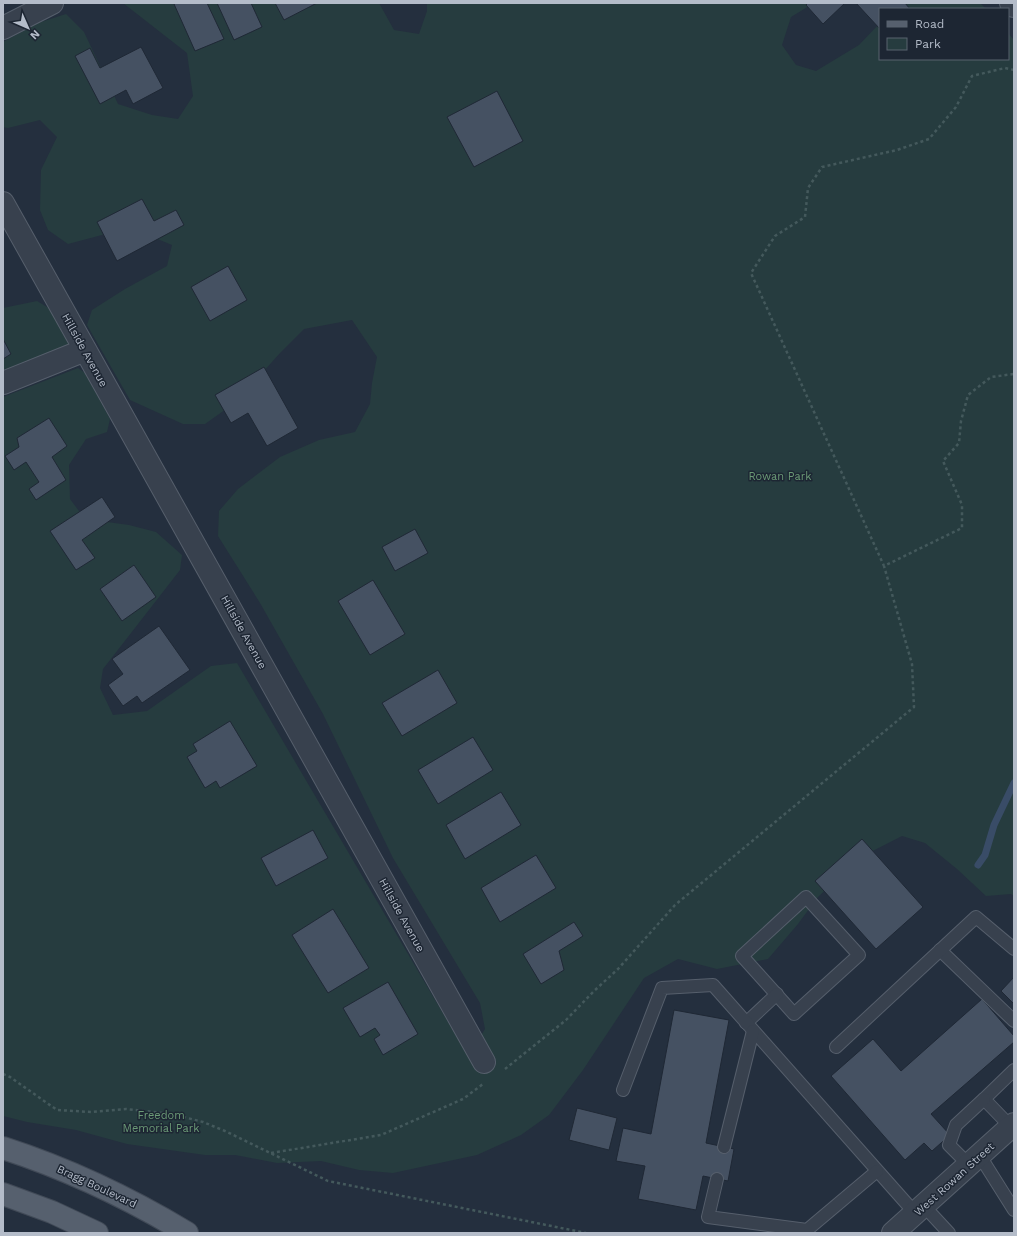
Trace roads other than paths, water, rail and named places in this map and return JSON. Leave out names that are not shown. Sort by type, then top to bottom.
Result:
[{"type":"main road","name":"Bragg Boulevard","points":[[3,1148],[38,1160],[100,1185],[187,1233]]},
{"type":"main road","points":[[3,1194],[52,1212],[97,1233]]},
{"type":"street","points":[[3,28],[52,3]]},
{"type":"street","points":[[1011,3],[1014,6]]},
{"type":"street","name":"Hillside Avenue","points":[[3,203],[484,1062]]},
{"type":"street","points":[[3,383],[85,350]]},
{"type":"street","name":"West Rowan Street","points":[[893,1233],[1012,1126]]},
{"type":"lane","points":[[806,898],[858,955],[794,1014],[777,994],[742,956],[806,898]]},
{"type":"lane","points":[[836,1048],[976,917],[1014,949]]},
{"type":"lane","points":[[940,950],[1014,1021]]},
{"type":"lane","points":[[623,1090],[662,988],[713,985],[877,1171],[919,1209],[949,1233]]},
{"type":"lane","points":[[724,1147],[750,1027],[777,994]]},
{"type":"lane","points":[[1014,1070],[956,1125],[949,1145],[974,1161],[1014,1210]]},
{"type":"lane","points":[[984,1099],[1012,1126]]},
{"type":"lane","points":[[717,1179],[708,1217],[807,1230],[877,1171]]},
{"type":"waterway","points":[[978,865],[985,855],[994,825],[1014,783]]},
{"type":"park label","name":"Rowan Park","points":[[780,476]]},
{"type":"park label","name":"Freedom Memorial Park","points":[[161,1121]]}]
